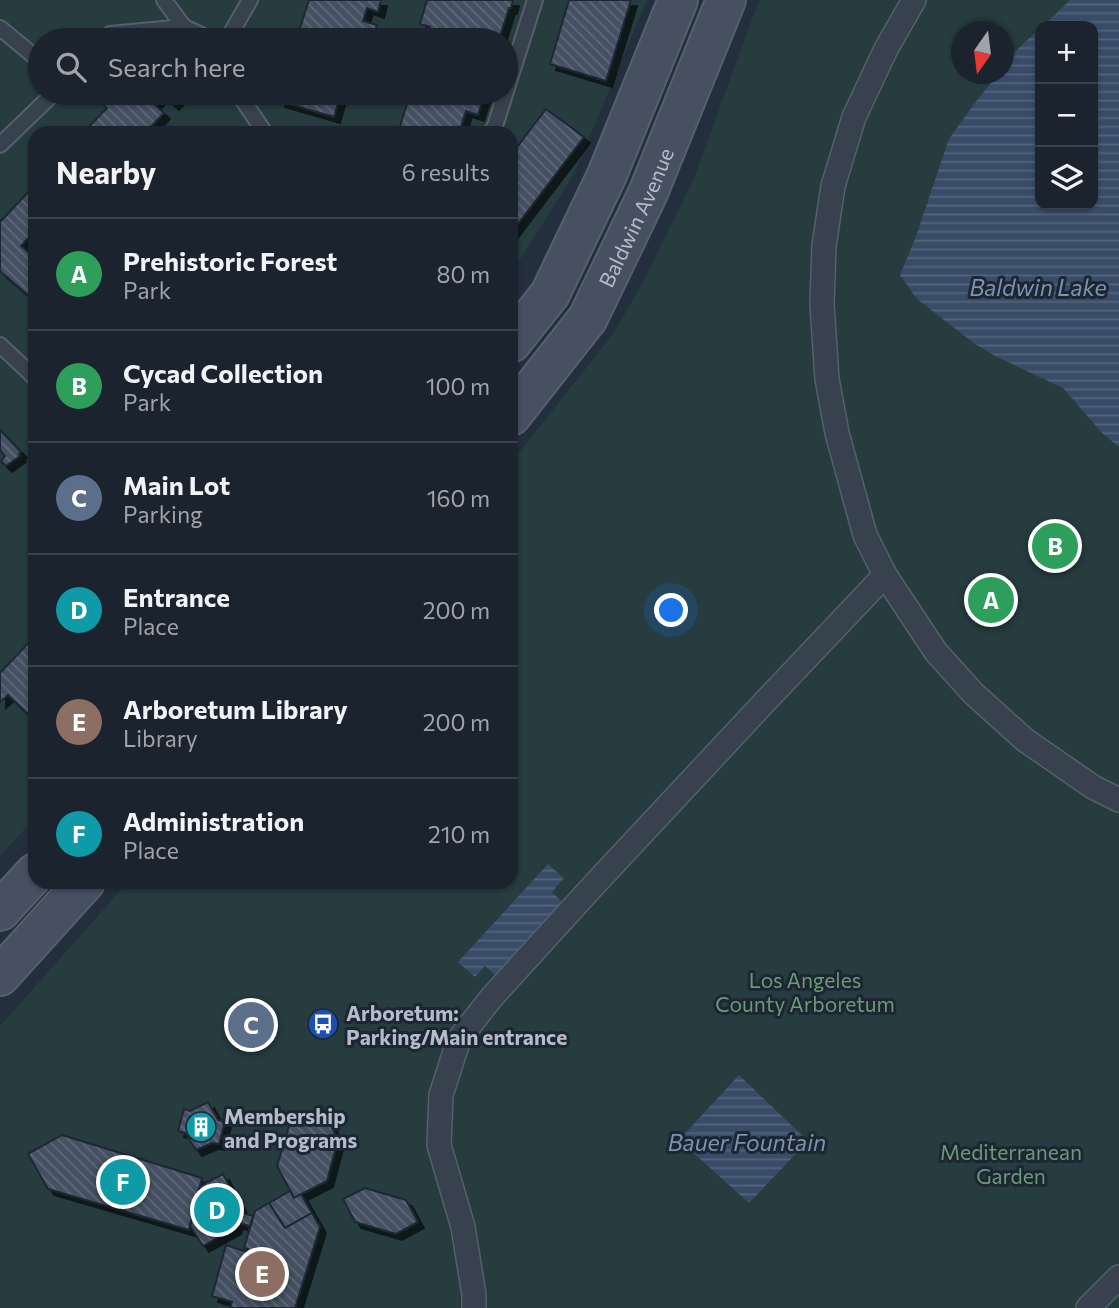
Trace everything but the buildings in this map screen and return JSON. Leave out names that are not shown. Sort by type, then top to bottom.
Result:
[{"type":"main road","name":"Baldwin Avenue","points":[[518,335],[550,294],[607,175],[678,0]]},
{"type":"main road","name":"Baldwin Avenue","points":[[518,407],[588,317],[648,193],[726,0]]},
{"type":"main road","points":[[0,911],[28,881]]},
{"type":"main road","points":[[0,976],[79,889]]},
{"type":"street","points":[[914,0],[886,49],[854,117],[833,186],[824,246],[822,304],[827,379],[836,433],[865,535],[885,575],[936,652],[973,694],[1025,740],[1093,787],[1119,800]]},
{"type":"street","points":[[474,1308],[463,1227],[439,1145],[441,1095],[459,1039],[492,997],[593,886],[885,575]]},
{"type":"street","points":[[1088,1308],[1119,1278]]},
{"type":"lane","points":[[164,0],[184,27]]},
{"type":"lane","points":[[234,28],[250,0]]},
{"type":"lane","points":[[518,54],[535,0]]},
{"type":"lane","points":[[173,28],[184,27]]},
{"type":"lane","points":[[0,28],[28,51]]},
{"type":"lane","points":[[0,145],[42,105]]},
{"type":"lane","points":[[246,105],[260,126]]},
{"type":"lane","points":[[495,126],[502,105]]},
{"type":"lane","points":[[0,345],[28,371]]},
{"type":"green space","points":[[0,0],[647,0],[574,174],[518,263],[518,126],[28,126],[28,826],[0,856]]},
{"type":"green space","name":"Los Angeles County Arboretum","points":[[760,0],[1119,0],[1119,1308],[0,1308],[0,1026],[122,889],[518,889],[518,454],[613,334],[641,286],[695,176]]},
{"type":"water","name":"Baldwin Lake","points":[[1070,0],[1119,0],[1119,447],[1102,433],[1063,388],[975,344],[917,299],[900,275],[949,139],[990,84],[1014,84],[1014,53],[1035,33],[1035,210],[1098,210],[1098,21],[1048,21]]},
{"type":"water","points":[[548,864],[564,878],[552,892],[566,906],[499,979],[485,966],[475,977],[458,962]]},
{"type":"water","name":"Bauer Fountain","points":[[739,1075],[808,1141],[749,1203],[679,1140]]},
{"type":"place","name":"Cycad Collection","points":[[1055,546]]},
{"type":"place","name":"Prehistoric Forest","points":[[991,600]]},
{"type":"place","name":"Arboretum: Parking/Main entrance","points":[[323,1024]]},
{"type":"place","name":"Main Lot","points":[[251,1025]]},
{"type":"place","name":"Membership and Programs","points":[[201,1127]]},
{"type":"place","name":"Administration","points":[[123,1182]]},
{"type":"place","name":"Entrance","points":[[217,1210]]},
{"type":"place","name":"Arboretum Library","points":[[262,1274]]},
{"type":"park label","name":"Mediterranean Garden","points":[[1011,1163]]}]
